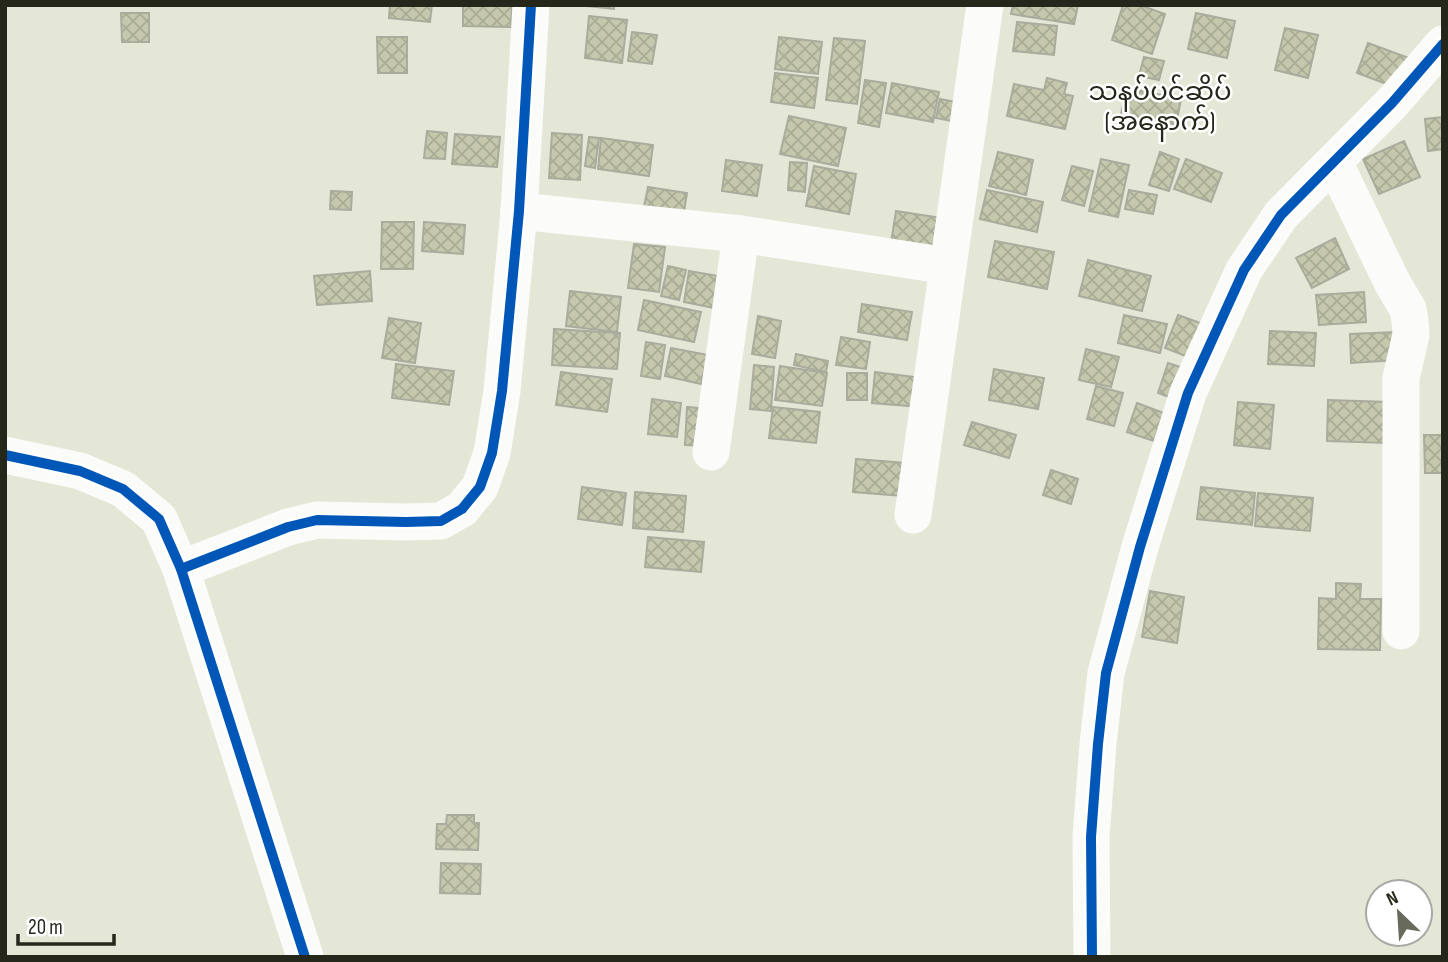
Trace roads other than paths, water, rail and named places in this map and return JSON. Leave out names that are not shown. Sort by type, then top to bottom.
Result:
[{"type":"street","points":[[181,569],[288,527],[317,520],[441,521],[462,509],[480,487],[492,453],[502,391],[519,211],[531,5]]},
{"type":"street","points":[[913,515],[985,5]]},
{"type":"street","points":[[1092,957],[1091,837],[1106,673],[1148,521],[1188,393],[1244,270],[1281,215],[1392,103],[1443,44]]},
{"type":"street","points":[[1334,162],[1393,284],[1408,309],[1410,321],[1411,335],[1401,378],[1401,631]]},
{"type":"street","points":[[519,211],[741,234],[948,265]]},
{"type":"street","points":[[711,452],[741,234]]},
{"type":"street","points":[[5,455],[80,471],[123,489],[159,519],[181,569],[305,957]]},
{"type":"district","name":"သနပ်ပင်ဆိပ် (အနောက်)","points":[[1160,107]]}]
